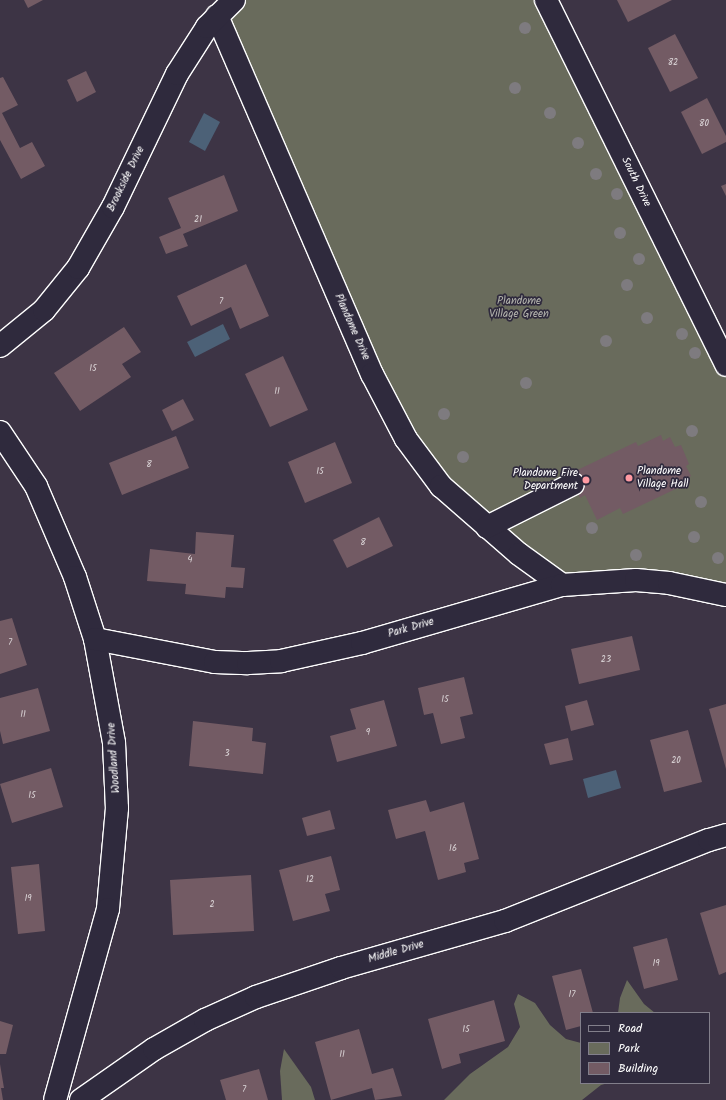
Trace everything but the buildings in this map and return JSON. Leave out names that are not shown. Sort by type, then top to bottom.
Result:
[{"type":"street","name":"Brookside Drive","points":[[0,346],[44,310],[78,268],[113,206],[177,74],[194,45],[217,16],[234,0]]},
{"type":"street","name":"South Drive","points":[[546,0],[726,365]]},
{"type":"street","name":"Plandome Drive","points":[[217,16],[388,405],[406,439],[441,486],[487,528],[562,585]]},
{"type":"street","name":"Woodland Drive","points":[[0,432],[36,486],[75,578],[95,638],[114,743],[117,808],[114,858],[108,909],[55,1100]]},
{"type":"street","points":[[487,528],[574,484]]},
{"type":"street","name":"Park Drive","points":[[95,638],[214,662],[281,661],[362,643],[562,585],[636,580],[670,583],[726,595]]},
{"type":"street","name":"Middle Drive","points":[[81,1100],[154,1050],[205,1020],[256,997],[341,968],[505,921],[709,840],[726,835]]},
{"type":"green space","name":"Plandome Village Green","points":[[234,0],[546,0],[726,365],[726,595],[562,585],[422,463],[217,16]]},
{"type":"green space","points":[[627,980],[644,1004],[654,1012],[618,1012],[620,998]]},
{"type":"green space","points":[[518,994],[535,1003],[550,1025],[566,1039],[580,1043],[580,1084],[604,1084],[601,1085],[582,1100],[444,1100],[470,1074],[508,1047],[520,1027],[514,1004]]},
{"type":"green space","points":[[284,1049],[311,1087],[315,1100],[282,1100],[280,1071]]},
{"type":"water","points":[[204,113],[220,122],[205,151],[189,142]]},
{"type":"water","points":[[223,324],[230,339],[195,357],[187,342]]},
{"type":"water","points":[[616,770],[621,788],[588,798],[583,779]]},
{"type":"place","name":"Plandome Village Hall","points":[[629,478]]},
{"type":"place","name":"Plandome Fire Department","points":[[586,480]]}]
